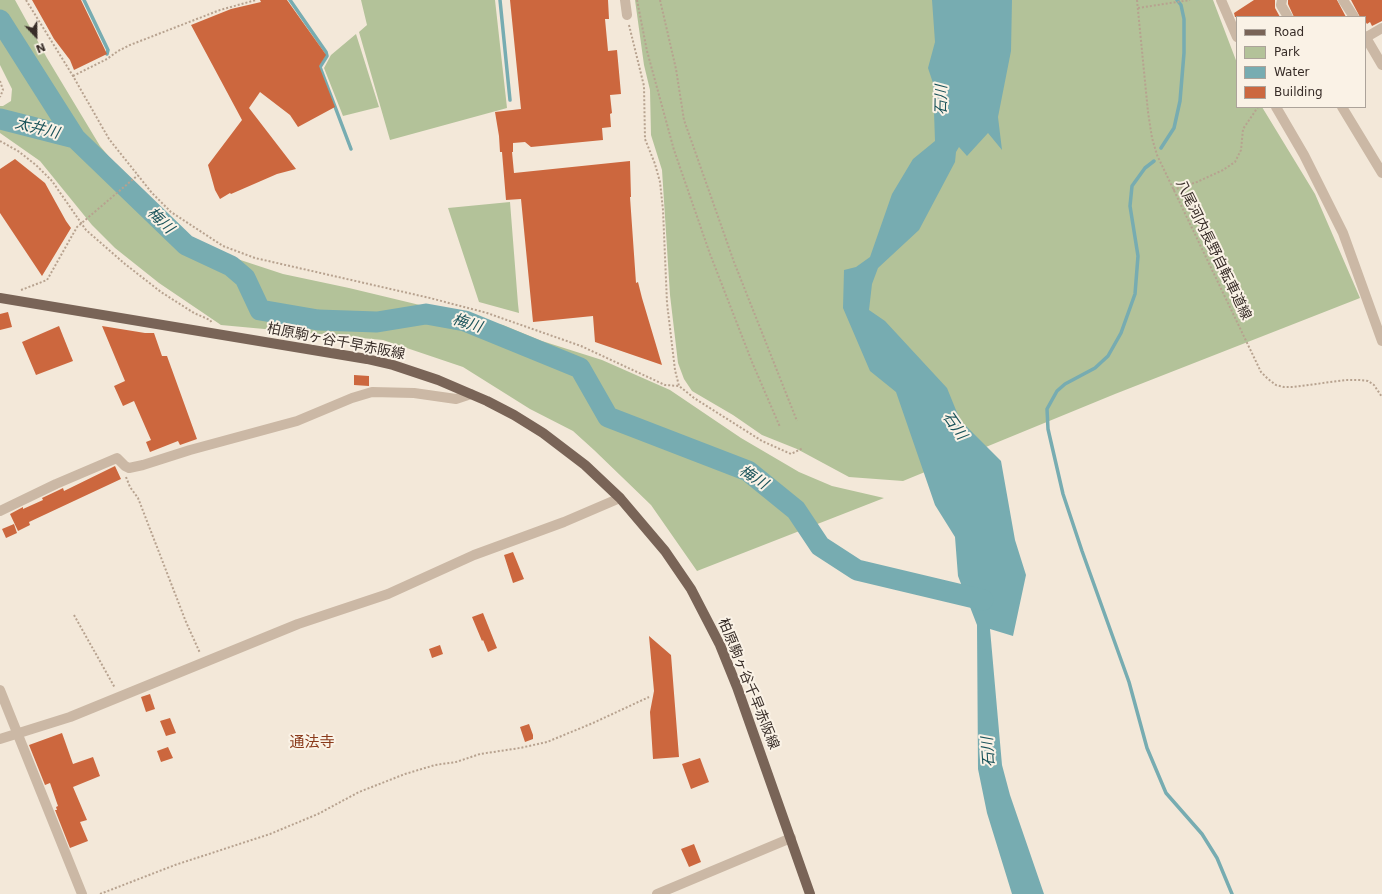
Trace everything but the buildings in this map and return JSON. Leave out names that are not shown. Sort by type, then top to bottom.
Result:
[{"type":"main road","name":"柏原駒ヶ谷千早赤阪線","points":[[4,299],[367,359],[438,380],[514,415],[543,433],[585,465],[620,498],[646,526],[665,550],[691,588],[720,645],[737,688],[810,894]]},
{"type":"street","points":[[625,0],[627,15]]},
{"type":"street","points":[[1221,0],[1236,36]]},
{"type":"street","points":[[1225,10],[1227,0]]},
{"type":"street","points":[[1282,0],[1281,5],[1287,16]]},
{"type":"street","points":[[1344,0],[1353,16]]},
{"type":"street","points":[[1366,36],[1382,28]]},
{"type":"street","points":[[1366,39],[1382,65]]},
{"type":"street","points":[[1277,108],[1304,155],[1343,232],[1382,341]]},
{"type":"street","points":[[1343,108],[1382,173]]},
{"type":"street","points":[[0,511],[56,484],[117,458],[129,468],[143,465],[190,450],[297,421],[352,398],[372,392],[414,393],[456,399],[470,394]]},
{"type":"street","points":[[0,740],[70,717],[298,624],[388,594],[474,555],[564,522],[620,498]]},
{"type":"street","points":[[0,690],[82,894]]},
{"type":"street","points":[[657,894],[791,838]]},
{"type":"path","points":[[26,0],[73,76],[109,139],[152,193],[171,212],[223,246],[255,258],[430,298],[487,313],[581,346],[665,385],[680,386]]},
{"type":"path","points":[[73,76],[107,59],[130,45],[220,10],[256,0]]},
{"type":"path","points":[[637,0],[647,51],[674,150],[713,262],[752,362],[780,428]]},
{"type":"path","points":[[660,0],[676,69],[684,120],[734,262],[797,421]]},
{"type":"path","name":"八尾河内長野自転車道線","points":[[1137,0],[1148,112],[1152,138],[1157,155],[1261,372],[1268,380],[1276,385],[1293,387],[1346,380],[1368,381],[1374,385],[1382,395]]},
{"type":"path","points":[[1138,8],[1190,0]]},
{"type":"path","points":[[627,15],[644,86],[645,139],[655,164],[660,182],[663,210],[667,303],[675,370],[680,386],[694,398],[762,441],[791,454],[803,448]]},
{"type":"path","points":[[0,81],[3,90],[0,97]]},
{"type":"path","points":[[1173,190],[1197,182],[1235,162],[1241,150],[1243,129],[1257,108]]},
{"type":"path","points":[[0,141],[18,151],[36,165],[52,181],[86,230],[125,264],[161,292],[194,313],[210,320],[217,335]]},
{"type":"path","points":[[4,299],[16,292],[47,280],[77,227],[138,175]]},
{"type":"path","points":[[123,464],[121,468],[138,498],[186,622],[204,662]]},
{"type":"path","points":[[74,615],[107,672],[119,697]]},
{"type":"path","points":[[100,894],[174,865],[270,834],[318,814],[360,792],[405,774],[435,765],[456,762],[480,754],[547,742],[649,697]]},
{"type":"green space","points":[[0,0],[15,0],[47,58],[100,146],[144,198],[175,227],[207,249],[283,274],[349,288],[503,325],[542,341],[602,360],[670,390],[741,438],[799,472],[832,486],[884,498],[697,571],[651,505],[573,431],[530,409],[463,367],[383,340],[221,325],[159,283],[115,248],[92,225],[40,161],[0,133],[0,106],[3,106],[11,101],[12,89],[0,65]]},
{"type":"green space","points":[[361,0],[495,0],[507,108],[390,140],[359,32],[367,25]]},
{"type":"green space","points":[[635,0],[1213,0],[1236,60],[1236,108],[1263,108],[1315,194],[1360,298],[1115,394],[903,481],[849,477],[797,449],[762,435],[733,415],[692,391],[684,379],[678,363],[670,295],[662,170],[651,135],[650,90],[644,65]]},
{"type":"green space","points":[[356,34],[379,107],[343,116],[324,68],[331,55]]},
{"type":"green space","points":[[510,202],[519,313],[479,302],[448,208]]},
{"type":"water","name":"石川","points":[[932,0],[1012,0],[1011,51],[998,117],[1002,150],[988,133],[967,156],[959,147],[956,152],[955,162],[919,230],[878,268],[872,284],[869,310],[885,321],[947,388],[960,420],[1001,461],[1015,540],[1026,575],[1013,636],[990,629],[1002,765],[1010,795],[1044,894],[1012,894],[987,813],[978,769],[977,625],[958,576],[955,537],[935,505],[896,392],[870,371],[843,308],[844,270],[856,267],[870,257],[892,194],[913,159],[935,141],[933,83],[928,68],[935,42]]},
{"type":"waterway","points":[[84,0],[108,50],[107,54]]},
{"type":"waterway","points":[[290,0],[326,52],[327,56],[320,67],[351,149]]},
{"type":"waterway","points":[[500,0],[510,100]]},
{"type":"waterway","points":[[1161,148],[1174,128],[1180,101],[1184,53],[1184,19],[1181,5],[1177,0]]},
{"type":"waterway","name":"梅川","points":[[0,20],[75,138],[186,245],[231,266],[245,278],[260,310],[318,320],[377,322],[426,314],[465,321],[580,368],[608,417],[748,471],[796,510],[820,546],[857,570],[983,600]]},
{"type":"waterway","name":"太井川","points":[[0,119],[75,138]]},
{"type":"waterway","points":[[1154,161],[1145,168],[1132,186],[1130,206],[1138,256],[1135,294],[1121,333],[1108,356],[1095,368],[1065,384],[1057,391],[1047,409],[1048,429],[1063,494],[1129,682],[1147,748],[1166,793],[1202,834],[1217,858],[1232,894]]},
{"type":"district","name":"通法寺","points":[[312,743]]}]
